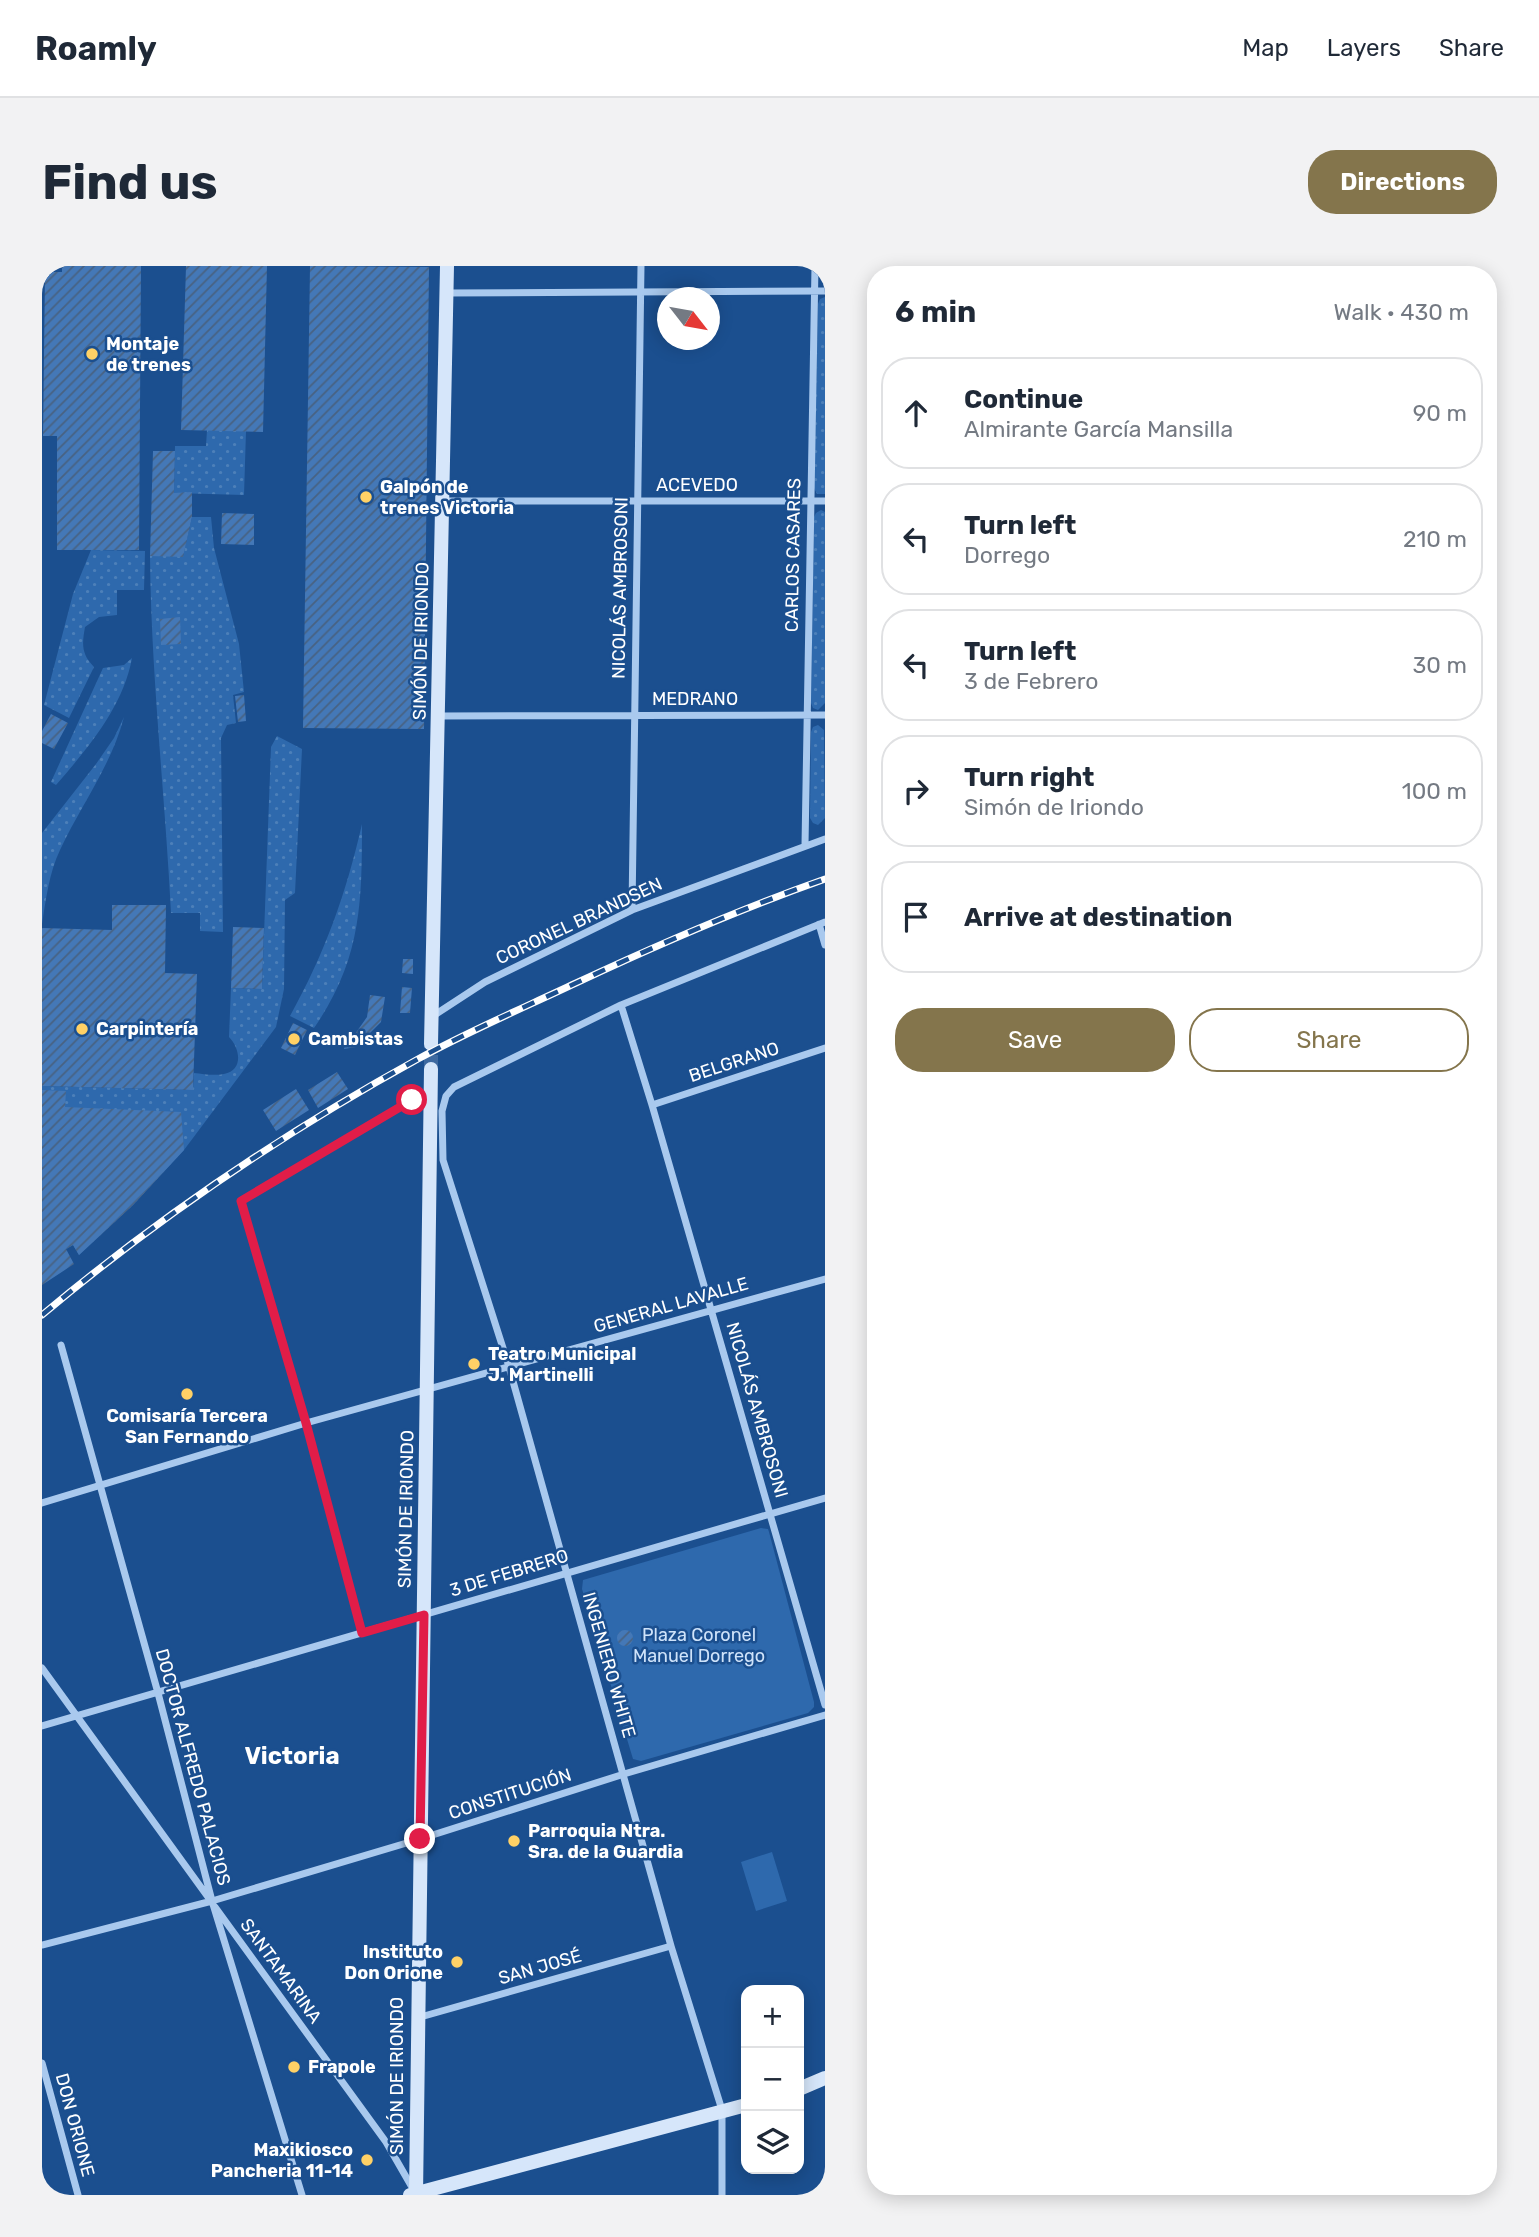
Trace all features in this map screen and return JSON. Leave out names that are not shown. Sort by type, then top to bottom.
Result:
[{"type":"street","name":"SIMÓN DE IRIONDO","points":[[431,1044],[447,266]]},
{"type":"street","name":"NICOLÁS AMBROSONI","points":[[632,910],[641,266]]},
{"type":"street","name":"CARLOS CASARES","points":[[805,845],[815,266]]},
{"type":"street","points":[[447,293],[825,291]]},
{"type":"street","name":"ACEVEDO","points":[[443,501],[825,502]]},
{"type":"street","name":"MEDRANO","points":[[439,716],[825,715]]},
{"type":"street","name":"CORONEL BRANDSEN","points":[[433,1016],[485,982],[632,910],[825,839]]},
{"type":"street","points":[[621,1004],[822,923],[825,945]]},
{"type":"street","name":"SIMÓN DE IRIONDO","points":[[414,2195],[426,1390],[437,1160],[442,1111],[446,1096],[454,1087],[621,1004]]},
{"type":"street","name":"NICOLÁS AMBROSONI","points":[[621,1004],[825,1705]]},
{"type":"street","name":"BELGRANO","points":[[652,1105],[825,1048]]},
{"type":"street","points":[[431,1069],[437,1160]]},
{"type":"street","points":[[362,1633],[306,1423],[241,1201],[412,1100]]},
{"type":"street","name":"INGENIERO WHITE","points":[[437,1160],[509,1367],[671,1946],[722,2110],[722,2195]]},
{"type":"street","name":"GENERAL LAVALLE","points":[[42,1503],[306,1423],[825,1279]]},
{"type":"street","name":"DOCTOR ALFREDO PALACIOS","points":[[61,1345],[158,1693],[212,1902],[302,2195]]},
{"type":"street","name":"3 DE FEBRERO","points":[[42,1726],[825,1498]]},
{"type":"street","name":"SANTAMARINA","points":[[42,1668],[386,2142],[414,2195]]},
{"type":"street","name":"CONSTITUCIÓN","points":[[42,1945],[212,1902],[624,1774],[825,1715]]},
{"type":"street","name":"SAN JOSÉ","points":[[417,2019],[671,1946]]},
{"type":"street","name":"DON ORIONE","points":[[42,2063],[78,2195]]},
{"type":"street","points":[[804,2087],[825,2078]]},
{"type":"street","points":[[414,2195],[741,2106]]},
{"type":"green space","points":[[825,297],[825,494],[817,494],[814,488],[818,304],[820,299]]},
{"type":"green space","points":[[207,430],[246,431],[244,495],[174,493],[175,446],[206,446]]},
{"type":"green space","points":[[821,510],[825,512],[825,703],[818,710],[813,708],[811,703],[814,517]]},
{"type":"green space","points":[[192,517],[211,517],[214,548],[239,644],[244,692],[233,695],[236,723],[227,725],[221,738],[223,932],[200,931],[200,913],[171,913],[153,645],[150,556],[183,556]]},
{"type":"green space","points":[[91,550],[145,551],[144,590],[117,590],[117,615],[99,617],[85,627],[84,648],[94,667],[69,718],[44,705],[73,594]]},
{"type":"green space","points":[[132,658],[121,693],[103,726],[56,785],[51,782],[103,668],[124,665]]},
{"type":"green space","points":[[124,717],[104,769],[56,859],[48,886],[42,924],[42,833],[96,764],[114,738]]},
{"type":"green space","points":[[818,725],[824,730],[825,818],[818,825],[810,818],[811,732],[813,727]]},
{"type":"green space","points":[[277,736],[302,749],[295,893],[285,900],[284,989],[276,1027],[184,1150],[133,1205],[79,1255],[73,1245],[42,1264],[42,1086],[193,1090],[194,1073],[224,1074],[235,1068],[238,1052],[229,1037],[231,988],[262,989],[271,747]]},
{"type":"green space","points":[[362,824],[361,880],[356,931],[341,979],[314,1028],[290,1016],[333,923]]},
{"type":"green space","name":"Plaza Coronel Manuel Dorrego","points":[[761,1528],[768,1529],[769,1532],[814,1707],[808,1713],[641,1761],[633,1759],[582,1589],[583,1580]]},
{"type":"green space","points":[[772,1852],[787,1901],[756,1911],[741,1862]]},
{"type":"building","name":"Montaje de trenes","points":[[62,266],[141,266],[139,550],[57,550],[57,436],[43,436],[45,272],[62,272]]},
{"type":"building","points":[[186,266],[267,266],[263,432],[181,430]]},
{"type":"building","name":"Galpón de trenes Victoria","points":[[310,266],[429,267],[424,729],[303,728]]},
{"type":"building","points":[[153,451],[175,451],[174,493],[192,492],[192,517],[183,557],[150,556]]},
{"type":"building","points":[[222,513],[254,514],[254,545],[221,544]]},
{"type":"building","points":[[180,617],[181,644],[161,645],[160,619]]},
{"type":"building","points":[[244,695],[246,721],[238,722],[235,696]]},
{"type":"building","points":[[51,714],[68,723],[54,749],[42,743],[42,731]]},
{"type":"building","points":[[112,905],[166,905],[165,973],[197,974],[193,1090],[42,1086],[42,928],[112,930]]},
{"type":"building","points":[[233,927],[264,928],[262,989],[231,988]]},
{"type":"building","points":[[403,959],[413,959],[413,974],[402,973]]},
{"type":"building","points":[[402,987],[412,988],[410,1013],[400,1013]]},
{"type":"building","points":[[370,995],[385,997],[381,1022],[356,1047],[344,1049],[347,1038],[355,1034],[367,1017]]},
{"type":"building","name":"Cambistas","points":[[293,1023],[307,1030],[295,1055],[281,1048]]},
{"type":"building","points":[[337,1072],[348,1089],[318,1108],[308,1090]]},
{"type":"building","points":[[296,1089],[309,1110],[276,1131],[263,1110]]},
{"type":"building","points":[[42,1090],[66,1091],[65,1107],[181,1112],[184,1150],[133,1205],[79,1255],[73,1245],[66,1249],[74,1264],[42,1285]]},
{"type":"building","points":[[625,1630],[631,1632],[631,1644],[625,1646],[619,1644],[617,1638],[619,1632]]},
{"type":"tunnel","points":[[431,1044],[431,1069]]},
{"type":"railway","points":[[42,1315],[131,1244],[224,1178],[319,1116],[418,1059],[476,1029],[637,955],[730,915],[825,879]]},
{"type":"place","name":"Montaje de trenes","points":[[92,354]]},
{"type":"place","name":"Galpón de trenes Victoria","points":[[366,497]]},
{"type":"place","name":"Carpintería","points":[[82,1029]]},
{"type":"place","name":"Cambistas","points":[[294,1039]]},
{"type":"place","name":"Teatro Municipal J. Martinelli","points":[[474,1364]]},
{"type":"place","name":"Comisaría Tercera San Fernando","points":[[187,1394]]},
{"type":"place","name":"Parroquia Ntra. Sra. de la Guardia","points":[[514,1841]]},
{"type":"place","name":"Instituto Don Orione","points":[[457,1962]]},
{"type":"place","name":"Frapole","points":[[294,2067]]},
{"type":"place","name":"Maxikiosco Pancheria 11-14","points":[[367,2160]]},
{"type":"district","name":"Victoria","points":[[292,1756]]},
{"type":"route","points":[[412,1100],[241,1201],[306,1423],[362,1633],[424,1615],[420,1839]]}]
